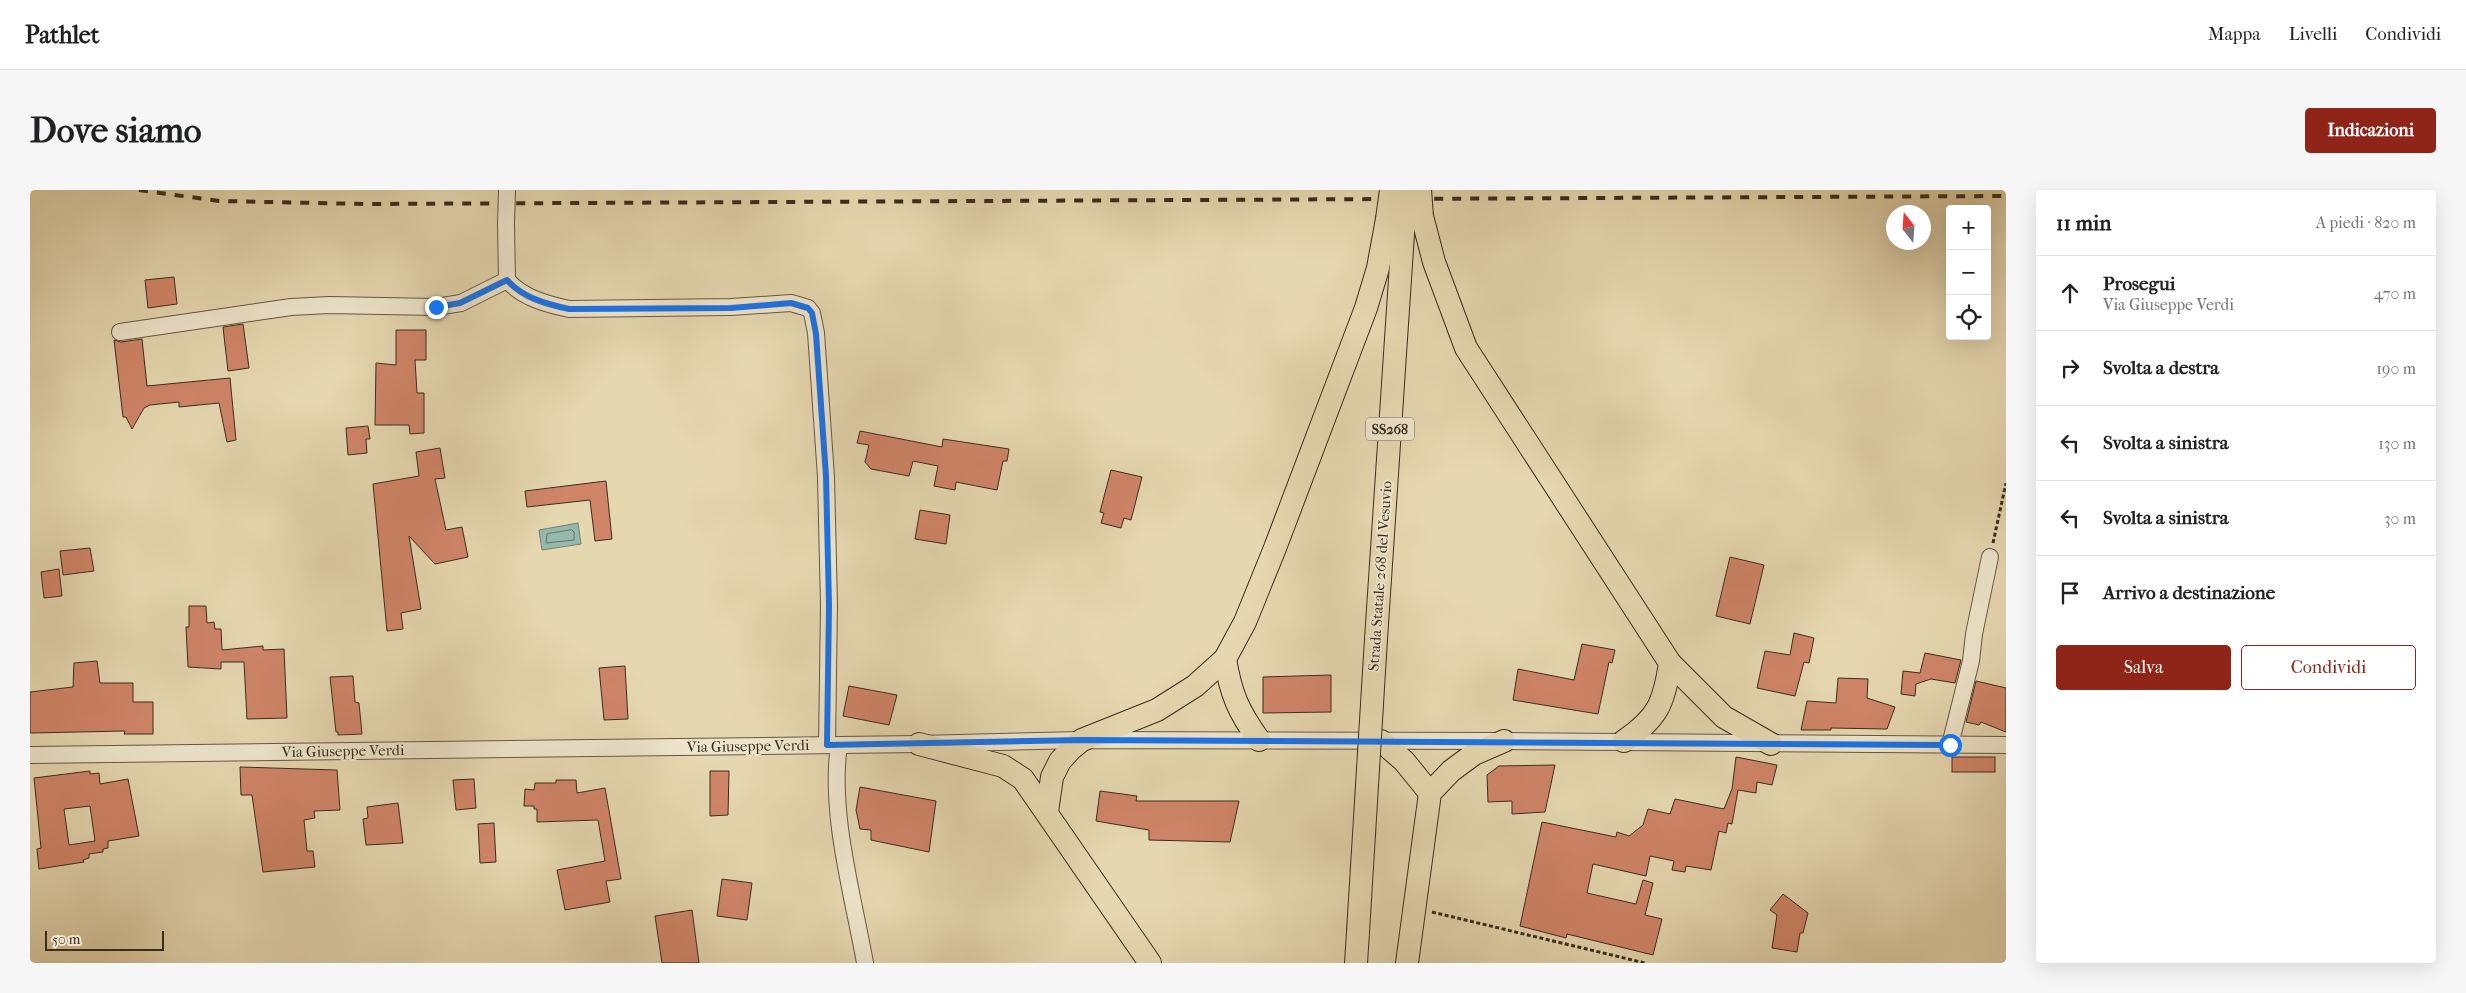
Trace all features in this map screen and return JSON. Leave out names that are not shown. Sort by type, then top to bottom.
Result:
[{"type":"highway","points":[[1391,190],[1404,218],[1434,262],[1466,348],[1670,663],[1724,717],[1771,744]]},
{"type":"highway","name":"Strada Statale 268 del Vesuvio","points":[[1356,963],[1405,190]]},
{"type":"highway","points":[[1047,812],[1052,776],[1060,761],[1082,740],[1156,710],[1195,686],[1225,659],[1245,622],[1275,548],[1366,308],[1378,268],[1420,190]]},
{"type":"highway","points":[[1225,659],[1230,687],[1242,717],[1259,740]]},
{"type":"highway","points":[[1624,742],[1644,728],[1657,714],[1666,692],[1670,663]]},
{"type":"highway","points":[[1407,963],[1430,793],[1450,771],[1466,759],[1504,740]]},
{"type":"highway","points":[[1381,741],[1404,761],[1430,793]]},
{"type":"highway","points":[[919,744],[1002,766],[1023,779],[1150,963]]},
{"type":"street","points":[[506,190],[507,280],[515,289],[544,304],[569,309],[731,308],[791,303],[808,308],[812,313],[816,334],[826,476],[835,784],[838,816],[865,963]]},
{"type":"street","points":[[120,332],[310,306],[436,307],[460,303],[507,280]]},
{"type":"street","points":[[1950,745],[1971,661],[1974,634],[1990,557]]},
{"type":"street","name":"Via Giuseppe Verdi","points":[[30,755],[919,744],[1082,740],[1504,740],[2006,745]]},
{"type":"path","points":[[1990,557],[2006,483]]},
{"type":"path","points":[[1414,908],[1645,963]]},
{"type":"water","points":[[578,523],[581,544],[542,550],[539,530]]},
{"type":"building","points":[[174,277],[177,304],[148,308],[145,280]]},
{"type":"building","points":[[243,324],[249,368],[228,371],[223,327]]},
{"type":"building","points":[[396,330],[426,330],[426,360],[415,360],[417,393],[424,393],[424,433],[410,434],[409,425],[375,425],[376,363],[396,365]]},
{"type":"building","points":[[142,339],[147,386],[230,378],[236,440],[227,442],[219,403],[179,407],[179,402],[150,405],[144,408],[132,429],[126,417],[123,417],[114,340],[121,342]]},
{"type":"building","points":[[368,426],[370,439],[366,439],[367,453],[348,455],[346,428]]},
{"type":"building","points":[[860,431],[942,447],[943,439],[1009,449],[1007,461],[1003,461],[997,490],[956,482],[955,490],[934,486],[938,466],[913,461],[909,476],[871,469],[865,462],[869,445],[857,443]]},
{"type":"building","points":[[440,448],[445,478],[435,479],[446,530],[462,527],[468,557],[435,564],[409,536],[421,609],[401,613],[403,629],[387,631],[373,484],[419,476],[416,452]]},
{"type":"building","points":[[1111,470],[1142,477],[1131,520],[1124,518],[1121,528],[1101,523],[1104,513],[1100,512]]},
{"type":"building","points":[[606,481],[612,539],[595,541],[590,500],[527,507],[525,491]]},
{"type":"building","points":[[920,510],[950,515],[946,544],[915,539]]},
{"type":"building","points":[[90,548],[94,571],[63,575],[60,551]]},
{"type":"building","points":[[1730,557],[1764,565],[1750,624],[1716,616]]},
{"type":"building","points":[[59,569],[62,596],[44,598],[41,572]]},
{"type":"building","points":[[189,606],[206,606],[207,623],[214,622],[215,629],[221,629],[222,650],[263,646],[263,650],[284,649],[287,718],[247,719],[244,662],[221,662],[221,669],[188,667],[186,627],[189,627]]},
{"type":"building","points":[[1794,633],[1814,638],[1809,663],[1804,662],[1795,696],[1757,688],[1765,651],[1790,655]]},
{"type":"building","points":[[1582,644],[1615,650],[1612,663],[1609,662],[1598,714],[1513,700],[1518,669],[1574,680]]},
{"type":"building","points":[[1925,653],[1961,660],[1955,683],[1931,679],[1916,684],[1915,696],[1901,694],[1903,671],[1920,673]]},
{"type":"building","points":[[97,661],[100,683],[133,683],[133,702],[153,702],[153,734],[124,734],[125,731],[30,733],[30,692],[73,687],[74,663]]},
{"type":"building","points":[[625,666],[628,719],[604,720],[599,668]]},
{"type":"building","points":[[1331,675],[1331,712],[1263,713],[1263,677]]},
{"type":"building","points":[[353,676],[355,702],[359,703],[362,734],[338,735],[338,732],[336,732],[330,677]]},
{"type":"building","points":[[1838,678],[1868,679],[1867,698],[1895,707],[1887,729],[1831,728],[1831,730],[1801,730],[1807,701],[1836,703]]},
{"type":"building","points":[[1976,681],[2006,688],[2006,732],[1981,722],[1979,725],[1966,722]]},
{"type":"building","points":[[849,686],[897,695],[889,725],[843,716]]},
{"type":"building","points":[[1736,757],[1777,765],[1772,785],[1757,782],[1756,793],[1738,790],[1732,824],[1728,823],[1726,833],[1719,831],[1711,870],[1686,866],[1685,872],[1672,870],[1674,861],[1650,856],[1646,876],[1593,864],[1587,893],[1636,904],[1643,880],[1653,883],[1645,915],[1662,919],[1653,955],[1567,934],[1566,938],[1520,926],[1542,822],[1616,837],[1617,832],[1629,836],[1643,825],[1648,809],[1670,814],[1675,799],[1724,809],[1732,789]]},
{"type":"building","points":[[1952,757],[1995,757],[1995,772],[1952,772]]},
{"type":"building","points":[[1555,765],[1545,812],[1512,814],[1512,801],[1488,802],[1487,775],[1499,766]]},
{"type":"building","points":[[240,767],[337,770],[340,810],[314,811],[315,818],[304,820],[307,851],[313,851],[315,867],[263,872],[252,795],[241,795]]},
{"type":"building","points":[[90,771],[90,774],[99,773],[100,784],[128,779],[139,836],[108,841],[108,848],[103,849],[103,852],[89,854],[89,858],[83,860],[84,862],[39,869],[37,849],[41,848],[34,778]],"holes":[[[90,806],[95,841],[69,845],[64,809]]]},
{"type":"building","points":[[710,771],[729,771],[728,815],[710,816]]},
{"type":"building","points":[[474,779],[476,808],[456,810],[453,780]]},
{"type":"building","points":[[556,780],[576,780],[577,793],[605,788],[621,879],[606,881],[610,902],[565,910],[557,870],[605,861],[598,820],[537,822],[537,809],[534,809],[534,806],[524,806],[525,789],[534,790],[535,783],[556,783]]},
{"type":"building","points":[[860,787],[936,801],[929,852],[871,840],[871,830],[860,829],[856,810]]},
{"type":"building","points":[[1100,791],[1137,796],[1136,801],[1239,801],[1230,842],[1149,840],[1149,830],[1096,821]]},
{"type":"building","points":[[398,803],[403,843],[366,845],[363,819],[368,818],[367,807]]},
{"type":"building","points":[[494,823],[496,862],[480,863],[478,824]]},
{"type":"building","points":[[722,879],[752,883],[747,920],[717,916]]},
{"type":"building","points":[[1783,894],[1808,913],[1803,933],[1800,933],[1797,952],[1772,948],[1777,915],[1770,910]]},
{"type":"building","points":[[692,910],[699,963],[662,963],[655,916]]},
{"type":"railway","points":[[139,190],[219,201],[367,204],[2006,196]]},
{"type":"route","points":[[436,307],[460,303],[485,293],[507,280],[515,289],[544,304],[569,309],[599,307],[731,308],[791,303],[808,308],[812,313],[816,334],[826,476],[829,605],[827,745],[1082,740],[1504,740],[1950,745]]}]
